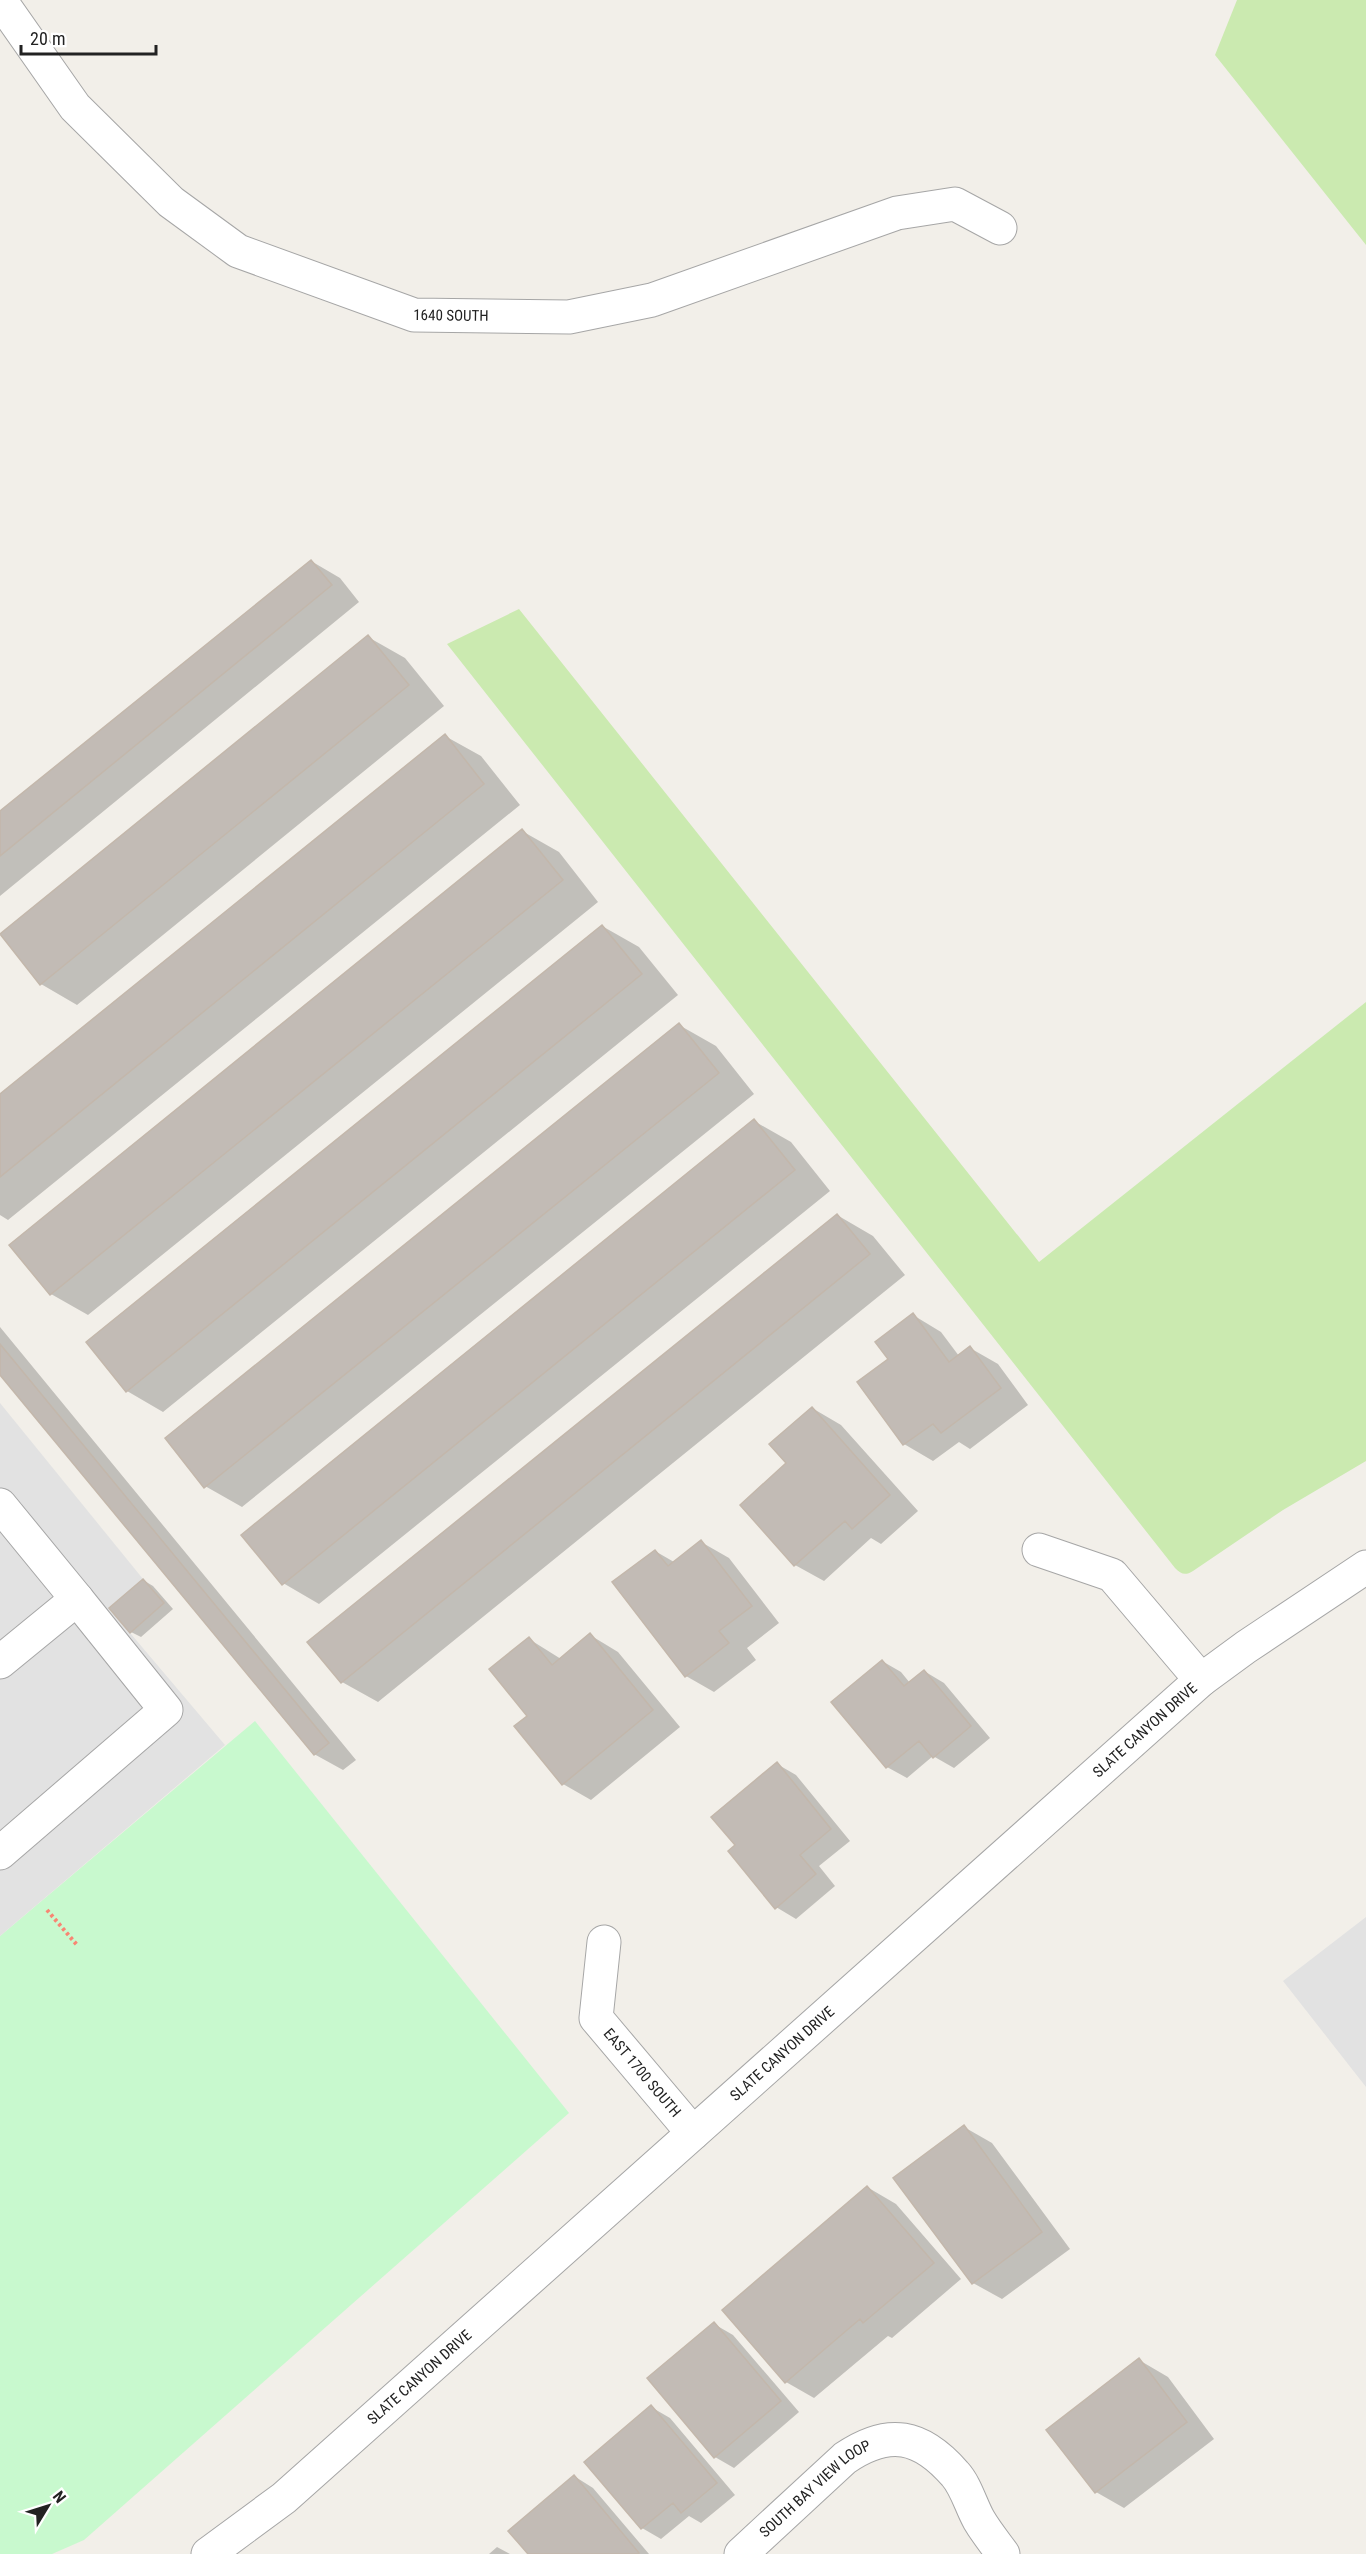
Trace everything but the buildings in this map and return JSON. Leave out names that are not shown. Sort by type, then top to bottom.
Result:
[{"type":"street","name":"1640 SOUTH","points":[[0,0],[75,107],[171,202],[238,251],[414,315],[569,317],[652,300],[897,213],[955,204],[1000,228]]},
{"type":"street","points":[[0,1505],[166,1710],[0,1853]]},
{"type":"street","points":[[1039,1550],[1112,1575],[1201,1680]]},
{"type":"street","name":"SLATE CANYON DRIVE","points":[[208,2554],[284,2498],[1201,1680],[1255,1640],[1366,1567]]},
{"type":"street","points":[[0,1662],[77,1599]]},
{"type":"street","name":"EAST 1700 SOUTH","points":[[604,1942],[596,2018],[693,2133]]},
{"type":"street","name":"SOUTH BAY VIEW LOOP","points":[[741,2554],[845,2458],[861,2447],[895,2438],[913,2441],[956,2475],[979,2521],[1003,2554]]},
{"type":"path","points":[[47,1910],[77,1945]]},
{"type":"green space","points":[[1237,0],[1366,0],[1366,245],[1215,55]]},
{"type":"green space","points":[[519,609],[1039,1262],[1366,1002],[1366,1461],[1283,1510],[1193,1571],[1183,1574],[1175,1568],[447,644]]},
{"type":"green space","points":[[255,1721],[569,2113],[84,2540],[52,2554],[0,2554],[0,1936]]},
{"type":"shaded area","points":[[0,1403],[143,1579],[109,1608],[225,1745],[0,1936]]},
{"type":"shaded area","points":[[1366,1917],[1366,2087],[1283,1981]]}]
